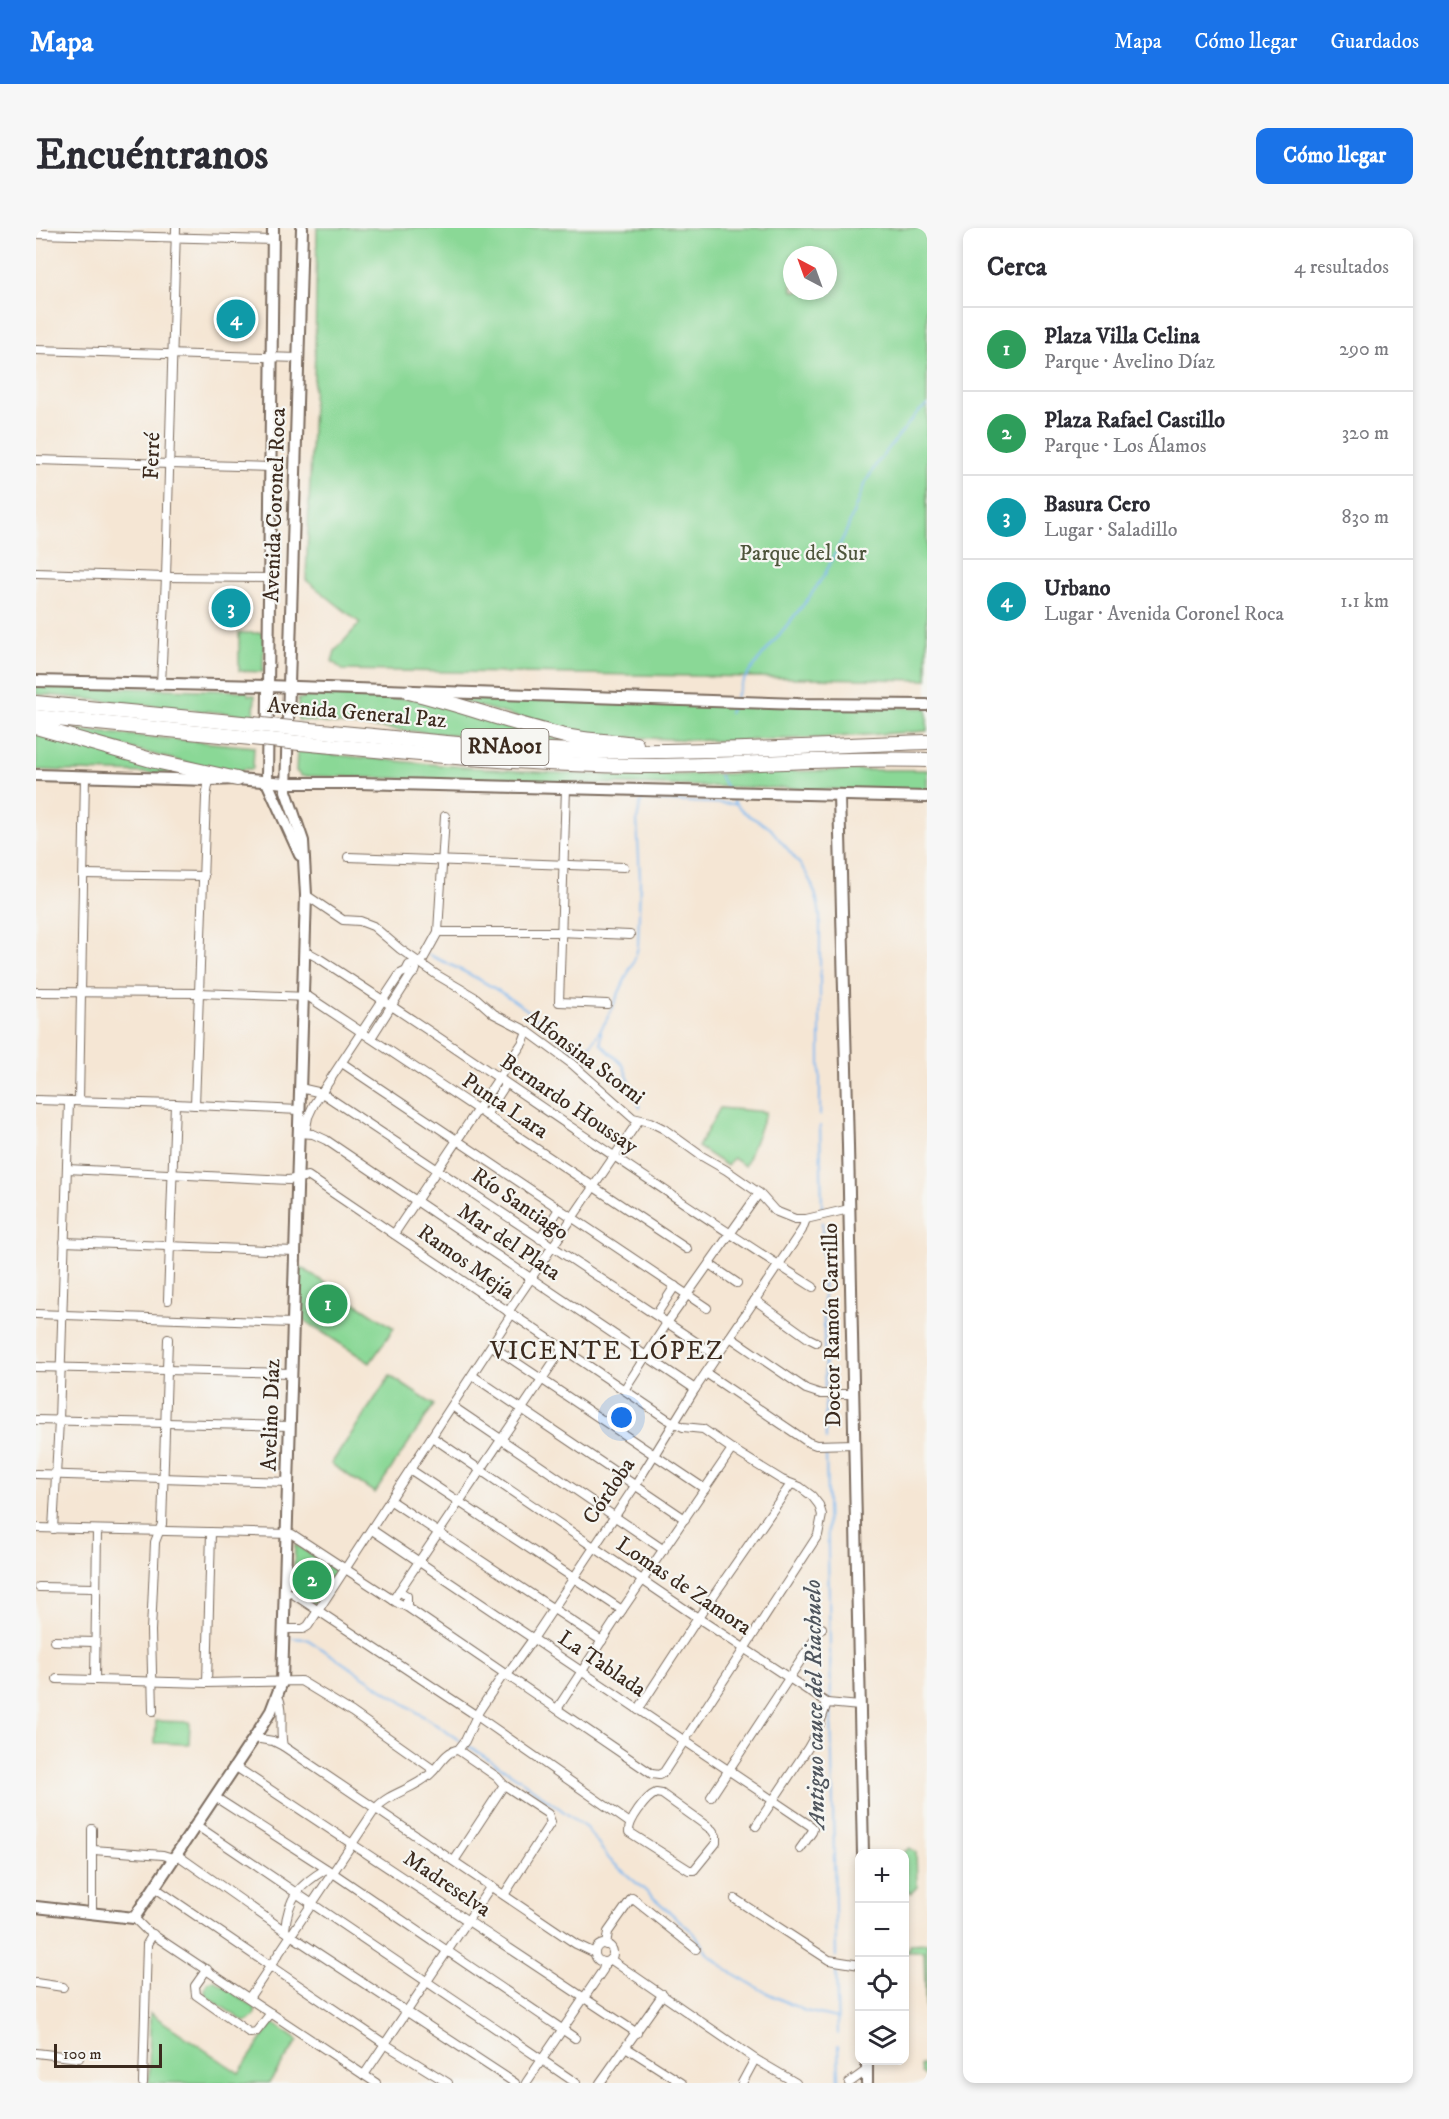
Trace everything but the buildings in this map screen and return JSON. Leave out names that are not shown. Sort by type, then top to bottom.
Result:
[{"type":"highway","points":[[409,692],[579,739],[710,750]]},
{"type":"highway","name":"Avenida General Paz","points":[[36,703],[511,762],[646,766],[862,759],[927,760]]},
{"type":"highway","name":"Avenida General Paz","points":[[36,717],[251,731]]},
{"type":"highway","points":[[36,727],[155,761],[237,779]]},
{"type":"highway","points":[[881,744],[927,732]]},
{"type":"highway","name":"Avenida General Paz","points":[[301,736],[428,741],[540,750],[634,752],[927,742]]},
{"type":"street","name":"Ferré","points":[[161,684],[176,228]]},
{"type":"street","name":"Avenida Coronel Roca","points":[[267,782],[273,228]]},
{"type":"street","name":"Avenida Coronel Roca","points":[[286,783],[302,228]]},
{"type":"street","points":[[36,234],[273,240]]},
{"type":"street","points":[[36,350],[299,358]]},
{"type":"street","points":[[36,460],[270,467]]},
{"type":"street","points":[[36,573],[268,578]]},
{"type":"street","name":"Avenida General Paz","points":[[36,681],[267,686],[747,702],[927,705]]},
{"type":"street","points":[[36,775],[237,779],[286,783],[927,797]]},
{"type":"street","points":[[79,1101],[85,776]]},
{"type":"street","points":[[195,1105],[206,797],[209,780]]},
{"type":"street","name":"Avelino Díaz","points":[[267,782],[306,869]]},
{"type":"street","name":"Avelino Díaz","points":[[134,1918],[236,1767],[278,1696],[282,1682],[295,1251],[302,1133],[299,1110],[306,895],[303,841],[286,798],[286,783]]},
{"type":"street","points":[[566,788],[558,1002],[607,1004]]},
{"type":"street","name":"Doctor Ramón Carrillo","points":[[839,795],[863,1849]]},
{"type":"street","points":[[421,963],[438,932],[445,816]]},
{"type":"street","points":[[348,857],[624,867]]},
{"type":"street","points":[[84,874],[204,876]]},
{"type":"street","name":"Alfonsina Storni","points":[[306,895],[343,920],[360,921],[373,926],[430,971],[476,999],[494,1014],[527,1031],[572,1064],[633,1118],[650,1122],[664,1129],[759,1192],[775,1211],[795,1219],[807,1219],[849,1209]]},
{"type":"street","points":[[438,932],[560,932],[630,935]]},
{"type":"street","name":"Bernardo Houssay","points":[[304,954],[311,954],[320,959],[383,999],[498,1079],[813,1287]]},
{"type":"street","points":[[302,1133],[308,1116],[322,1093],[400,974],[425,974],[430,971]]},
{"type":"street","points":[[371,1038],[393,1006],[410,973]]},
{"type":"street","points":[[36,992],[303,996]]},
{"type":"street","name":"Punta Lara","points":[[303,996],[309,997],[362,1031],[687,1249]]},
{"type":"street","points":[[394,1233],[524,1042],[527,1031]]},
{"type":"street","points":[[342,1063],[707,1308]]},
{"type":"street","points":[[486,1115],[506,1084]]},
{"type":"street","name":"Río Santiago","points":[[300,1088],[322,1093],[717,1356]]},
{"type":"street","points":[[36,1100],[299,1110]]},
{"type":"street","points":[[53,1529],[59,1421],[69,1101]]},
{"type":"street","points":[[168,1300],[175,1104]]},
{"type":"street","points":[[284,1629],[305,1628],[319,1611],[473,1376],[531,1278],[639,1120]]},
{"type":"street","name":"Mar del Plata","points":[[302,1133],[326,1140],[695,1389]]},
{"type":"street","name":"Ramos Mejía","points":[[66,1170],[289,1180],[308,1176],[673,1423],[683,1427],[703,1429],[732,1449],[800,1487],[819,1505],[822,1515],[818,1535],[745,1649]]},
{"type":"street","points":[[624,1390],[667,1323],[759,1192]]},
{"type":"street","points":[[540,1239],[560,1209]]},
{"type":"street","name":"Córdoba","points":[[462,1746],[477,1716],[501,1678],[510,1671],[533,1639],[635,1486],[673,1423],[802,1230],[807,1219]]},
{"type":"street","points":[[64,1242],[295,1251]]},
{"type":"street","points":[[709,1264],[738,1283]]},
{"type":"street","points":[[656,1315],[675,1286]]},
{"type":"street","points":[[755,1300],[816,1342]]},
{"type":"street","points":[[36,1314],[293,1323]]},
{"type":"street","points":[[730,1337],[806,1389],[821,1394],[853,1394]]},
{"type":"street","points":[[153,1711],[151,1631],[155,1542],[162,1524],[168,1340]]},
{"type":"street","points":[[492,1346],[705,1489]]},
{"type":"street","points":[[393,1600],[563,1348]]},
{"type":"street","points":[[36,1367],[292,1372]]},
{"type":"street","points":[[706,1373],[808,1442],[816,1445],[854,1444]]},
{"type":"street","points":[[473,1376],[685,1519]]},
{"type":"street","points":[[452,1406],[664,1550]]},
{"type":"street","points":[[36,1420],[290,1426]]},
{"type":"street","name":"Lomas de Zamora","points":[[432,1437],[698,1618],[830,1704]]},
{"type":"street","points":[[557,1709],[732,1449]]},
{"type":"street","points":[[411,1470],[622,1610]]},
{"type":"street","points":[[36,1474],[289,1482]]},
{"type":"street","points":[[638,1710],[698,1618],[791,1484]]},
{"type":"street","points":[[391,1501],[602,1641]]},
{"type":"street","points":[[36,1528],[292,1534],[393,1600],[407,1606],[652,1774],[659,1775],[664,1772],[745,1649]]},
{"type":"street","points":[[95,1679],[97,1530]]},
{"type":"street","name":"La Tablada","points":[[372,1530],[813,1828],[800,1849]]},
{"type":"street","points":[[207,1683],[211,1532]]},
{"type":"street","points":[[39,1587],[95,1588]]},
{"type":"street","points":[[399,1591],[407,1596],[407,1606]]},
{"type":"street","points":[[286,1592],[293,1594],[477,1716],[630,1823]]},
{"type":"street","points":[[711,1797],[822,1628]]},
{"type":"street","points":[[54,1641],[94,1642]]},
{"type":"street","points":[[57,1679],[207,1683],[304,1682],[434,1770]]},
{"type":"street","points":[[278,1696],[281,1704],[280,1737],[283,1746]]},
{"type":"street","points":[[756,1826],[808,1748],[830,1704],[860,1706]]},
{"type":"street","points":[[254,1738],[273,1741],[283,1746],[576,1944],[595,1953]]},
{"type":"street","points":[[249,1998],[292,1936],[329,1871],[353,1843],[376,1808],[382,1802],[418,1784],[450,1752],[462,1746],[504,1785],[548,1814],[551,1822],[504,1895]]},
{"type":"street","name":"Madreselva","points":[[236,1767],[637,2033]]},
{"type":"street","points":[[454,1861],[504,1785]]},
{"type":"street","points":[[656,1793],[662,1794],[712,1830],[716,1836],[716,1843],[698,1867],[691,1871],[630,1833],[628,1829],[630,1823],[651,1796],[656,1793]]},
{"type":"street","points":[[215,1797],[329,1871],[575,2038]]},
{"type":"street","points":[[196,1826],[576,2083]]},
{"type":"street","points":[[92,1829],[92,1913]]},
{"type":"street","points":[[93,1850],[175,1856],[515,2083]]},
{"type":"street","points":[[285,1930],[289,1907],[296,1893],[311,1878],[329,1871]]},
{"type":"street","points":[[36,1907],[134,1918],[153,1934],[369,2080],[385,2044],[491,1886]]},
{"type":"street","points":[[154,1887],[385,2044],[448,2083]]},
{"type":"street","points":[[606,1945],[608,1932],[632,1898],[696,1949]]},
{"type":"street","points":[[735,1899],[829,1960],[855,1964]]},
{"type":"street","points":[[143,2083],[147,1944],[153,1934]]},
{"type":"street","points":[[606,1945],[598,1946],[595,1953],[597,1959],[608,1961],[663,1994],[755,2059],[796,2083]]},
{"type":"street","points":[[526,2083],[603,1970],[612,1951],[606,1945]]},
{"type":"street","points":[[207,1970],[195,1986],[196,1995],[250,2033],[256,2032],[271,2013]]},
{"type":"street","points":[[36,1983],[63,1987]]},
{"type":"street","points":[[600,2083],[627,2048],[663,1994]]},
{"type":"street","points":[[627,2048],[682,2083]]},
{"type":"street","points":[[36,2053],[80,2058]]},
{"type":"street","points":[[742,2083],[755,2059]]},
{"type":"street","points":[[849,2083],[867,2065]]},
{"type":"street","points":[[867,2065],[867,2083]]},
{"type":"green space","name":"Parque del Sur","points":[[317,228],[927,228],[927,680],[342,670],[332,661],[335,651],[360,623],[306,580],[315,352]]},
{"type":"green space","points":[[239,633],[264,633],[263,672],[239,671]]},
{"type":"green space","points":[[36,686],[247,691],[248,695],[255,695],[254,716],[36,694]]},
{"type":"green space","points":[[305,695],[419,699],[570,742],[431,733],[298,720],[298,699],[304,699]]},
{"type":"green space","points":[[443,696],[927,708],[927,731],[821,738],[722,741],[621,737],[560,729]]},
{"type":"green space","points":[[67,729],[254,747],[253,768],[242,769],[241,773],[218,771],[67,732]]},
{"type":"green space","points":[[36,731],[190,774],[36,770]]},
{"type":"green space","points":[[297,751],[458,766],[578,774],[657,775],[927,770],[927,792],[301,776],[296,771]]},
{"type":"green space","points":[[720,1108],[766,1112],[745,1166],[733,1158],[727,1166],[698,1147]]},
{"type":"green space","points":[[299,1266],[394,1328],[370,1363],[299,1317]]},
{"type":"green space","points":[[390,1376],[434,1405],[375,1493],[331,1464]]},
{"type":"green space","points":[[295,1544],[335,1571],[314,1604],[293,1588]]},
{"type":"green space","points":[[156,1721],[190,1722],[189,1744],[155,1743]]},
{"type":"green space","points":[[908,1849],[916,1852],[917,1887],[911,1893],[909,1892]]},
{"type":"green space","points":[[927,1943],[927,2064],[924,1952],[909,1952],[911,1944]]},
{"type":"green space","points":[[214,1980],[255,2008],[253,2017],[245,2022],[206,1996],[205,1990],[208,1982]]},
{"type":"green space","points":[[150,2013],[239,2073],[273,2023],[298,2041],[269,2083],[149,2083]]},
{"type":"green space","points":[[927,2064],[926,2077],[922,2073],[921,2065]]},
{"type":"waterway","name":"Antiguo cauce del Riachuelo","points":[[735,699],[741,684],[751,670],[825,574],[846,532],[864,485],[877,463],[917,413],[927,405]]},
{"type":"waterway","name":"Antiguo cauce del Riachuelo","points":[[729,713],[733,704]]},
{"type":"waterway","name":"Antiguo cauce del Riachuelo","points":[[719,775],[727,788]]},
{"type":"waterway","name":"Antiguo cauce del Riachuelo","points":[[731,796],[743,812],[771,829],[801,865],[815,893],[820,916],[820,1115]]},
{"type":"waterway","points":[[429,955],[503,993],[526,1009],[575,1052],[580,1052],[591,1045],[606,1021],[638,947],[640,878],[637,820],[641,800],[735,804]]},
{"type":"waterway","points":[[601,1031],[601,1044],[623,1065],[640,1108]]},
{"type":"waterway","name":"Antiguo cauce del Riachuelo","points":[[820,1126],[822,1209]]},
{"type":"waterway","name":"Antiguo cauce del Riachuelo","points":[[822,1222],[825,1388]]},
{"type":"waterway","name":"Antiguo cauce del Riachuelo","points":[[825,1400],[826,1439]]},
{"type":"waterway","name":"Antiguo cauce del Riachuelo","points":[[826,1451],[831,1701]]},
{"type":"waterway","points":[[293,1638],[307,1639],[462,1742]]},
{"type":"waterway","name":"Antiguo cauce del Riachuelo","points":[[831,1707],[836,1956]]},
{"type":"waterway","points":[[467,1745],[521,1780],[586,1828],[610,1860],[694,1933],[707,1953],[727,1970],[805,2011],[837,2018]]},
{"type":"waterway","name":"Antiguo cauce del Riachuelo","points":[[836,1968],[838,2034]]},
{"type":"waterway","name":"Antiguo cauce del Riachuelo","points":[[838,2046],[839,2083]]},
{"type":"place","name":"Urbano","points":[[236,319]]},
{"type":"place","name":"Basura Cero","points":[[231,608]]},
{"type":"place","name":"Plaza Villa Celina","points":[[328,1304]]},
{"type":"place","name":"Plaza Rafael Castillo","points":[[312,1580]]},
{"type":"district","name":"VICENTE LÓPEZ","points":[[607,1351]]}]
